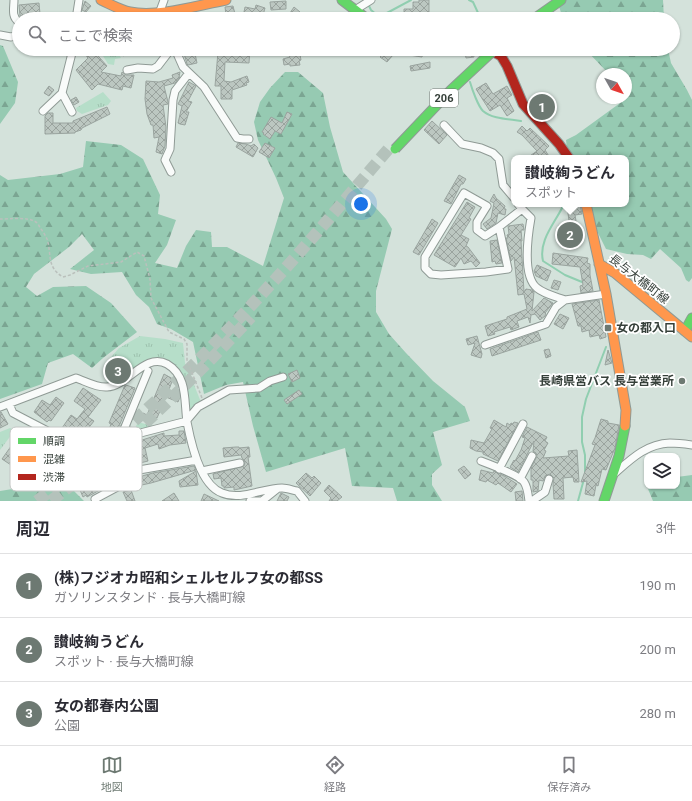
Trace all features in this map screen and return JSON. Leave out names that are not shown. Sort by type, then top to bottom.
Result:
[{"type":"main road","points":[[101,0],[130,12]]},
{"type":"main road","points":[[175,12],[226,0]]},
{"type":"main road","points":[[342,0],[358,12]]},
{"type":"main road","points":[[539,12],[559,0]]},
{"type":"main road","points":[[543,12],[559,0]]},
{"type":"main road","name":"206","points":[[481,56],[448,87],[393,148],[487,56]]},
{"type":"main road","points":[[501,56],[507,66],[523,104],[559,144],[567,155]]},
{"type":"main road","name":"長与大橋町線","points":[[587,207],[599,264],[614,273],[688,334]]},
{"type":"main road","points":[[599,264],[606,294],[626,410],[624,443],[604,501]]},
{"type":"main road","points":[[688,334],[692,318]]},
{"type":"street","points":[[14,0],[14,12]]},
{"type":"street","points":[[77,12],[79,0]]},
{"type":"street","points":[[162,12],[164,0]]},
{"type":"street","points":[[355,10],[368,2]]},
{"type":"street","points":[[0,35],[12,37]]},
{"type":"street","points":[[43,111],[62,93],[71,56]]},
{"type":"street","points":[[127,70],[138,68],[153,69],[158,66],[166,56]]},
{"type":"street","points":[[178,56],[184,68],[204,87],[238,138],[249,139]]},
{"type":"street","points":[[171,172],[165,160],[170,149],[173,100],[175,91],[189,73]]},
{"type":"street","points":[[62,93],[72,112]]},
{"type":"street","points":[[444,125],[462,144],[493,152],[499,159],[503,185],[511,194]]},
{"type":"street","points":[[499,227],[508,269],[441,275],[431,274],[425,268],[425,257],[464,193],[487,206],[477,222],[477,230],[485,236],[499,227],[520,207],[531,218],[527,246],[530,279],[537,288],[565,300]]},
{"type":"street","points":[[485,345],[546,324],[556,307],[565,300],[606,294]]},
{"type":"street","points":[[0,407],[76,378],[99,386],[114,386],[142,367],[154,362],[165,363],[176,370],[180,378],[185,398],[187,421],[197,460],[205,478],[212,487],[221,493],[230,496],[282,488],[297,491],[304,500]]},
{"type":"street","points":[[125,427],[148,371]]},
{"type":"street","points":[[142,433],[187,421],[198,407],[231,389],[259,388],[270,381],[283,377]]},
{"type":"street","points":[[9,404],[13,413],[40,427]]},
{"type":"street","points":[[499,469],[523,424]]},
{"type":"street","points":[[612,476],[634,456],[650,446],[670,443],[692,445]]},
{"type":"street","points":[[520,479],[532,456]]},
{"type":"street","points":[[142,469],[197,460]]},
{"type":"street","points":[[481,461],[523,480],[526,486],[529,501]]},
{"type":"street","points":[[202,471],[240,463]]},
{"type":"street","points":[[532,501],[545,492],[549,479]]},
{"type":"street","points":[[250,501],[261,501],[277,489]]},
{"type":"street","points":[[95,499],[110,491]]},
{"type":"path","points":[[0,219],[34,220],[46,236],[49,258],[52,266],[57,273],[63,277],[88,266],[121,262],[137,252],[144,256],[150,280],[151,298],[168,332],[184,339],[186,344],[187,360],[204,404]]},
{"type":"green space","points":[[557,0],[663,0],[664,12],[561,12]]},
{"type":"green space","points":[[0,45],[3,46],[18,82],[15,103],[0,124]]},
{"type":"green space","points":[[103,56],[120,56],[121,58],[115,59],[114,65],[108,64]]},
{"type":"green space","points":[[592,56],[670,56],[671,63],[692,100],[692,278],[689,282],[686,280],[681,268],[660,249],[651,259],[643,255],[627,254],[606,249],[593,223],[589,207],[629,207],[629,155],[568,155],[566,140],[576,135],[619,104],[632,104],[632,68],[603,68]]},
{"type":"green space","points":[[285,72],[298,72],[323,93],[330,127],[343,172],[386,219],[392,229],[376,291],[376,312],[389,334],[406,353],[433,381],[465,407],[470,421],[433,432],[442,465],[432,474],[432,485],[442,501],[397,501],[393,488],[352,486],[345,448],[266,472],[253,426],[243,382],[226,385],[204,394],[193,342],[171,329],[157,324],[149,307],[136,295],[122,272],[91,274],[70,269],[94,250],[82,234],[69,247],[34,274],[26,287],[37,296],[53,287],[86,286],[111,303],[137,332],[92,368],[73,354],[48,363],[42,384],[0,399],[0,175],[8,180],[60,174],[83,167],[86,141],[121,145],[143,159],[160,195],[158,214],[176,220],[167,245],[155,263],[177,268],[186,246],[196,230],[211,232],[212,247],[227,247],[263,266],[284,198],[258,140],[254,122],[260,102],[270,88]]},
{"type":"green space","points":[[103,92],[111,101],[108,105],[82,114],[77,111],[76,108]]},
{"type":"green space","points":[[140,336],[183,343],[185,363],[201,402],[195,404],[190,412],[186,381],[177,367],[154,359],[138,365],[107,385],[106,363],[119,348]]},
{"type":"green space","points":[[138,422],[153,426],[142,429],[142,427],[136,427]]},
{"type":"green space","points":[[10,428],[10,437],[0,450],[0,432]]},
{"type":"green space","points":[[692,475],[692,501],[653,501],[648,489],[680,489],[680,477]]},
{"type":"green space","points":[[10,489],[10,491],[74,491],[84,501],[0,501],[0,491]]},
{"type":"building","points":[[419,0],[429,0],[429,12],[404,12],[404,9],[413,9],[413,2],[419,2]]},
{"type":"building","points":[[85,1],[91,6],[86,12],[82,10]]},
{"type":"building","points":[[286,1],[286,9],[271,10],[270,2]]},
{"type":"building","points":[[39,3],[40,12],[20,12],[19,5]]},
{"type":"building","points":[[256,5],[265,8],[264,12],[244,12],[245,7],[255,9]]},
{"type":"building","points":[[233,6],[234,12],[226,12],[225,7]]},
{"type":"building","points":[[294,7],[300,12],[291,12]]},
{"type":"building","points":[[86,56],[98,56],[107,66],[101,72],[121,76],[122,72],[126,75],[134,75],[131,88],[123,86],[122,90],[98,84],[92,90],[76,70],[88,58]]},
{"type":"building","points":[[185,56],[196,56],[197,63],[187,64]]},
{"type":"building","points":[[218,56],[250,56],[249,63],[225,62],[224,81],[231,82],[247,76],[249,82],[246,83],[247,85],[232,90],[232,99],[221,99],[221,86],[215,86]]},
{"type":"building","points":[[300,56],[300,65],[284,65],[283,59]]},
{"type":"building","points":[[381,56],[392,56],[387,62],[380,57]]},
{"type":"building","points":[[466,56],[474,56],[474,57],[466,58]]},
{"type":"building","points":[[430,62],[430,68],[411,71],[410,66]]},
{"type":"building","points":[[180,72],[180,77],[175,83],[164,86],[168,104],[163,105],[166,127],[165,146],[162,154],[156,152],[159,137],[154,138],[153,125],[151,125],[147,114],[145,99],[146,81],[159,82],[173,78],[172,75]]},
{"type":"building","points":[[189,82],[196,86],[188,101],[192,102],[186,112],[189,112],[185,125],[178,123],[182,106],[178,104]]},
{"type":"building","points":[[486,83],[493,94],[507,86],[512,95],[507,98],[514,111],[507,116],[500,105],[490,111],[476,89]]},
{"type":"building","points":[[49,86],[54,90],[49,96],[44,93]]},
{"type":"building","points":[[76,97],[79,102],[74,105],[71,100]]},
{"type":"building","points":[[107,107],[110,114],[75,133],[45,134],[45,116],[48,113],[53,113],[53,123],[73,123],[73,121]]},
{"type":"building","points":[[287,112],[292,114],[281,134],[275,131],[270,139],[263,134],[264,133],[262,132],[271,117],[282,123]]},
{"type":"building","points":[[432,121],[447,135],[439,144],[424,130]]},
{"type":"building","points":[[522,126],[527,131],[530,128],[549,146],[545,150],[548,155],[531,155],[537,151],[522,135],[517,132]]},
{"type":"building","points":[[238,143],[251,146],[254,144],[258,148],[253,157],[236,147]]},
{"type":"building","points":[[265,143],[275,148],[269,158],[259,152]]},
{"type":"building","points":[[459,175],[466,179],[463,184],[461,184],[451,204],[444,201]]},
{"type":"building","points":[[494,194],[496,198],[505,206],[505,215],[498,213],[496,223],[487,229],[483,224],[491,218],[494,203],[490,201]]},
{"type":"building","points":[[467,202],[475,207],[469,218],[471,219],[461,235],[469,239],[466,246],[480,263],[476,267],[471,261],[464,264],[461,258],[455,267],[434,255]]},
{"type":"building","points":[[567,207],[580,207],[582,214],[575,215],[576,221],[572,243],[557,239],[559,225],[570,227]]},
{"type":"building","points":[[432,219],[438,223],[419,255],[413,252]]},
{"type":"building","points":[[523,224],[524,230],[521,230],[521,241],[524,292],[526,289],[534,292],[532,311],[544,298],[553,303],[545,313],[545,316],[540,320],[535,314],[531,315],[530,323],[528,317],[517,321],[519,327],[511,330],[510,327],[494,332],[495,334],[488,336],[485,326],[507,319],[507,317],[527,309],[524,294],[518,295],[514,257],[511,261],[506,238],[508,238],[507,235],[509,234],[508,226]]},
{"type":"building","points":[[497,240],[502,263],[496,264],[495,261],[492,262],[490,241]]},
{"type":"building","points":[[553,253],[588,258],[587,263],[590,264],[590,275],[593,291],[581,293],[580,286],[583,285],[580,267],[552,264]]},
{"type":"building","points":[[537,265],[551,271],[547,281],[536,276],[534,271]]},
{"type":"building","points":[[554,280],[561,282],[558,290],[551,288]]},
{"type":"building","points":[[599,300],[606,337],[600,339],[599,335],[590,337],[589,330],[582,332],[581,326],[578,326],[572,304]]},
{"type":"building","points":[[560,314],[569,318],[563,329],[554,324]]},
{"type":"building","points":[[538,332],[541,340],[492,356],[490,349]]},
{"type":"building","points":[[477,336],[482,354],[481,358],[471,355],[475,343],[468,345],[466,339]]},
{"type":"building","points":[[549,349],[551,356],[546,358],[544,350]]},
{"type":"building","points":[[608,350],[612,363],[605,365]]},
{"type":"building","points":[[297,370],[300,378],[292,382],[288,374]]},
{"type":"building","points":[[164,374],[173,379],[168,392],[180,397],[178,402],[166,397],[157,418],[156,417],[151,424],[140,419],[143,413],[147,415]]},
{"type":"building","points":[[125,385],[135,388],[119,427],[110,427],[111,424],[109,423]]},
{"type":"building","points":[[83,388],[101,400],[88,417],[94,421],[89,427],[63,427],[71,415],[77,419],[85,409],[74,401]]},
{"type":"building","points":[[299,390],[302,394],[287,404],[284,400]]},
{"type":"building","points":[[56,397],[64,403],[51,421],[49,420],[47,422],[34,412],[42,400],[50,405]]},
{"type":"building","points":[[0,412],[8,424],[0,428]]},
{"type":"building","points":[[601,419],[608,421],[608,423],[619,425],[615,448],[606,470],[602,469],[598,486],[596,485],[594,496],[585,494],[587,481],[581,482],[595,445],[592,444]]},
{"type":"building","points":[[494,420],[506,427],[507,423],[510,425],[514,422],[518,423],[498,461],[483,454],[483,452],[470,448],[471,440],[484,443],[492,429],[490,428]]},
{"type":"building","points":[[527,427],[547,437],[545,441],[548,443],[544,450],[546,451],[543,458],[569,456],[568,451],[577,450],[579,482],[574,482],[573,477],[563,478],[564,499],[554,499],[554,478],[550,474],[545,476],[543,481],[539,480],[538,491],[533,492],[531,468],[537,456],[533,451],[534,441],[518,472],[510,467],[521,450],[525,438],[522,437]]},
{"type":"building","points":[[179,431],[184,431],[186,443],[170,445],[159,449],[158,444],[145,448],[148,461],[142,462],[142,440],[164,433],[164,436],[179,435]]},
{"type":"building","points":[[249,447],[250,457],[248,457],[252,486],[234,490],[234,487],[224,488],[224,486],[222,486],[221,478],[214,479],[213,474],[244,466],[245,462],[241,455],[224,457],[223,448]]},
{"type":"building","points":[[10,448],[10,464],[2,459]]},
{"type":"building","points":[[194,466],[196,470],[142,485],[142,476]]},
{"type":"building","points":[[464,466],[471,474],[465,479],[458,470]]},
{"type":"building","points":[[481,470],[493,473],[494,471],[517,484],[511,492],[498,483],[496,485],[487,480],[486,482],[479,480]]},
{"type":"building","points":[[196,471],[198,485],[180,487],[179,481]]},
{"type":"building","points":[[306,473],[312,478],[314,476],[321,483],[310,496],[296,483]]},
{"type":"building","points":[[329,485],[342,497],[337,501],[329,501],[331,498],[324,491]]},
{"type":"building","points":[[80,491],[98,491],[87,497],[86,495],[83,497]]},
{"type":"building","points":[[131,491],[135,501],[127,501],[123,492]]},
{"type":"building","points":[[522,491],[523,501],[516,501],[515,492]]},
{"type":"building","points":[[174,493],[179,501],[162,501]]},
{"type":"building","points":[[281,493],[289,497],[287,501],[277,501]]},
{"type":"building","points":[[204,494],[219,501],[201,501]]},
{"type":"waterway","points":[[389,12],[411,0]]},
{"type":"waterway","points":[[469,0],[473,2],[478,12]]},
{"type":"waterway","points":[[368,4],[373,12]]},
{"type":"waterway","points":[[470,82],[477,101],[483,111],[491,116],[521,121]]},
{"type":"waterway","points":[[563,207],[545,238],[542,253],[543,261],[565,275],[582,282],[583,281]]},
{"type":"waterway","points":[[585,473],[585,455],[582,442],[582,417],[586,399],[606,347]]},
{"type":"waterway","points":[[578,501],[584,479]]},
{"type":"tunnel","points":[[127,427],[216,343],[301,251],[392,145]]},
{"type":"tunnel","points":[[145,423],[199,371],[251,317]]},
{"type":"tunnel","points":[[37,501],[50,491]]},
{"type":"tunnel","points":[[51,501],[64,491]]},
{"type":"traffic: fast","points":[[342,0],[358,12]]},
{"type":"traffic: fast","points":[[544,12],[561,0]]},
{"type":"traffic: fast","points":[[395,149],[451,90],[487,56]]},
{"type":"traffic: fast","points":[[685,331],[692,318]]},
{"type":"traffic: fast","points":[[604,501],[619,456],[625,426]]},
{"type":"traffic: slow","points":[[101,0],[130,12]]},
{"type":"traffic: slow","points":[[165,12],[226,0]]},
{"type":"traffic: slow","points":[[587,207],[606,294],[626,410],[625,426]]},
{"type":"traffic: slow","points":[[599,264],[615,273],[692,337]]},
{"type":"traffic: jam","points":[[501,56],[507,66],[523,104],[559,144],[567,155]]},
{"type":"place","name":"(株)フジオカ昭和シェルセルフ女の都SS","points":[[542,107]]},
{"type":"place","name":"讃岐絢うどん","points":[[570,235]]},
{"type":"place","name":"女の都入口","points":[[608,328]]},
{"type":"place","name":"女の都春内公園","points":[[118,371]]},
{"type":"place","name":"長崎県営バス 長与営業所","points":[[682,381]]}]
